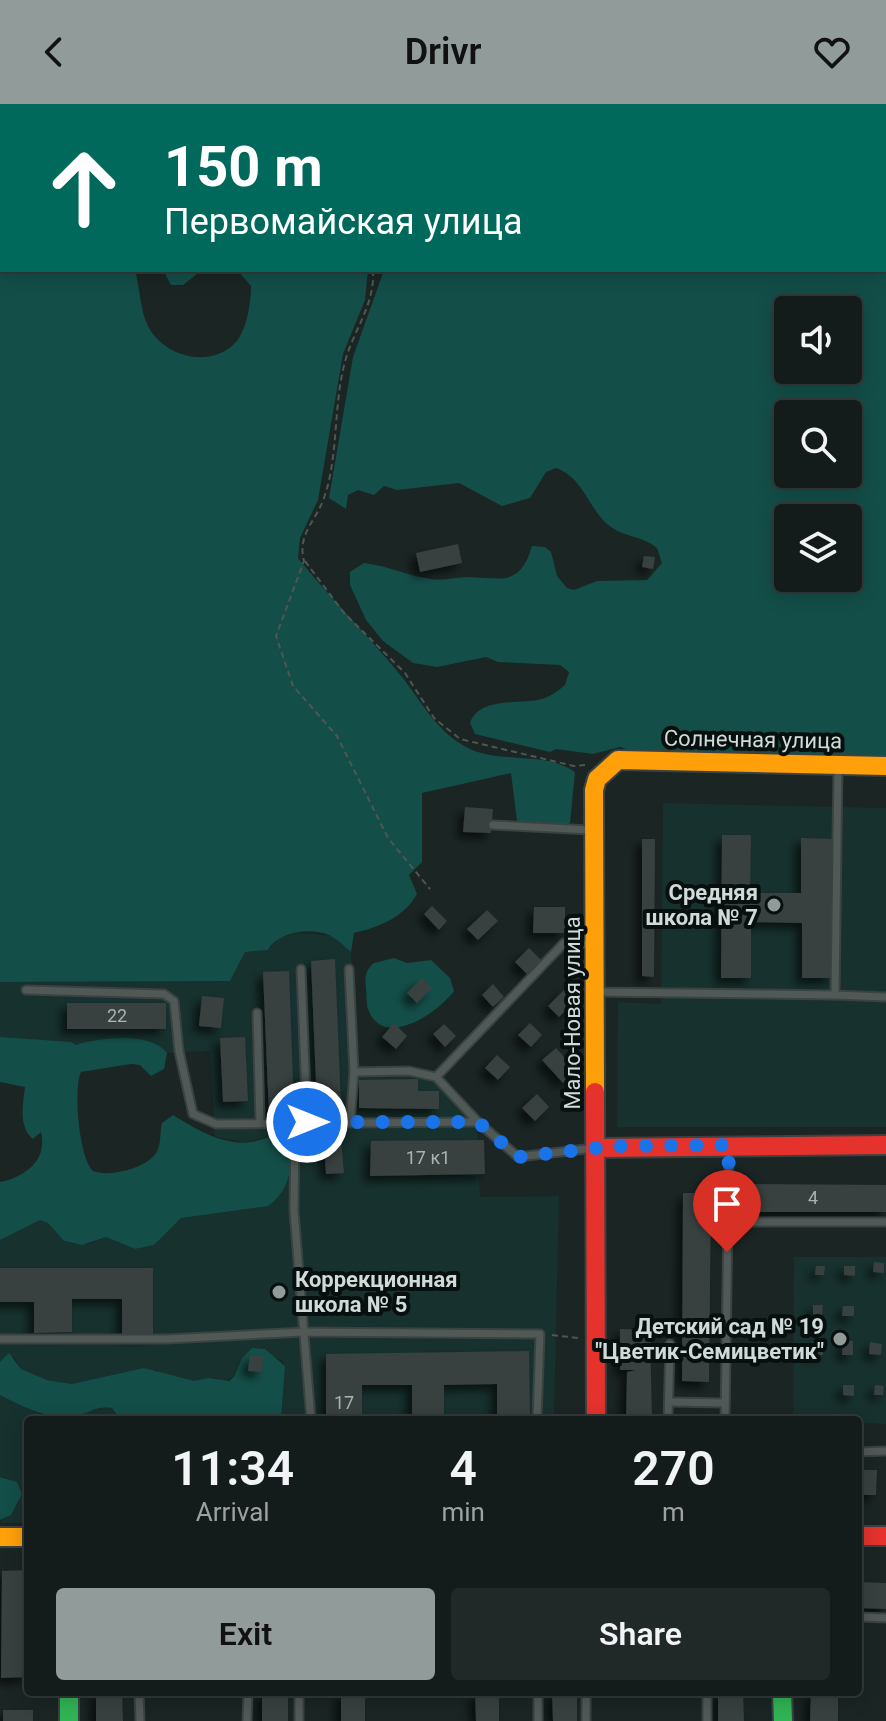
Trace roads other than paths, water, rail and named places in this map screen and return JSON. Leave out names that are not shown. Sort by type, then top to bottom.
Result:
[{"type":"street","name":"Солнечная улица","points":[[618,760],[886,766]]},
{"type":"street","name":"Мало-Новая улица","points":[[596,1416],[595,786],[602,774],[618,760]]},
{"type":"street","points":[[596,1148],[886,1145]]},
{"type":"street","points":[[862,1536],[886,1536]]},
{"type":"street","points":[[0,1537],[24,1537]]},
{"type":"street","points":[[69,1696],[69,1721]]},
{"type":"street","points":[[782,1696],[783,1721]]},
{"type":"lane","points":[[835,995],[838,765]]},
{"type":"lane","points":[[493,825],[595,831]]},
{"type":"lane","points":[[436,1077],[564,943],[596,945]]},
{"type":"lane","points":[[301,969],[307,1122]]},
{"type":"lane","points":[[349,969],[354,1072],[350,1122]]},
{"type":"lane","points":[[26,990],[164,994],[174,1001],[179,1051],[193,1114],[216,1124],[478,1122]]},
{"type":"lane","points":[[595,992],[886,997]]},
{"type":"lane","points":[[257,1013],[260,1122]]},
{"type":"lane","points":[[354,1072],[409,1071],[436,1077],[478,1122],[518,1157],[596,1148]]},
{"type":"lane","points":[[295,1123],[294,1211],[311,1416]]},
{"type":"lane","points":[[725,1416],[729,1145]]},
{"type":"lane","points":[[727,1222],[886,1222]]},
{"type":"lane","points":[[0,1339],[167,1339],[304,1332],[540,1334],[537,1416]]},
{"type":"lane","points":[[668,1416],[670,1344]]},
{"type":"lane","points":[[670,1402],[724,1403]]},
{"type":"lane","points":[[862,1452],[886,1451]]},
{"type":"lane","points":[[862,1617],[886,1618]]},
{"type":"lane","points":[[139,1696],[140,1721]]},
{"type":"lane","points":[[247,1721],[248,1696]]},
{"type":"lane","points":[[299,1696],[299,1721]]},
{"type":"lane","points":[[538,1696],[538,1721]]},
{"type":"lane","points":[[586,1696],[586,1721]]},
{"type":"lane","points":[[707,1696],[707,1721]]},
{"type":"place","name":"Средняя школа № 7","points":[[774,905]]},
{"type":"place","name":"Коррекционная школа № 5","points":[[279,1292]]},
{"type":"place","name":"Детский сад № 19 \"Цветик-Семицветик\"","points":[[840,1339]]}]
